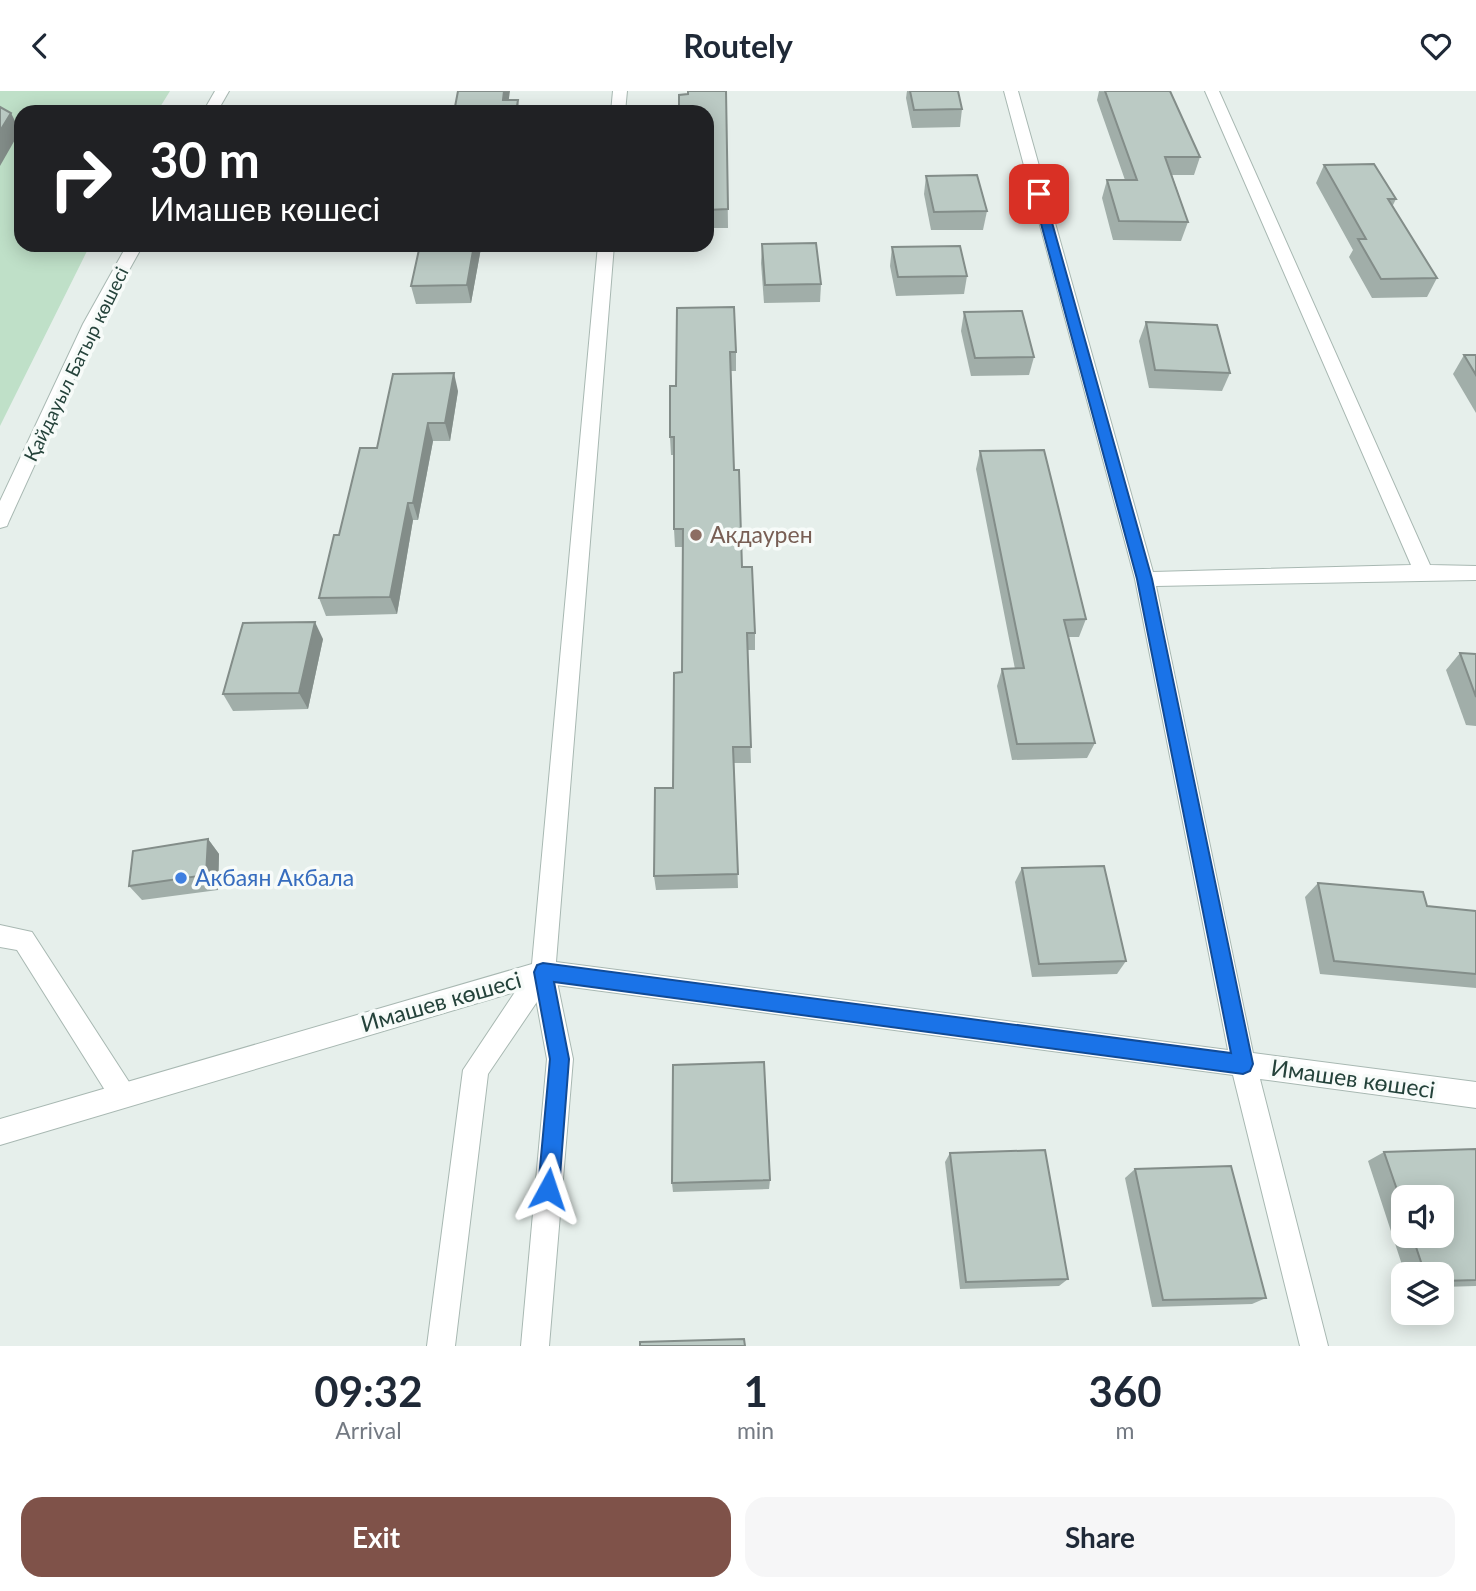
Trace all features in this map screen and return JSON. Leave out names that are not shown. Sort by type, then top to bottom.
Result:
[{"type":"street","points":[[1011,91],[1145,579],[1243,1064],[1314,1346]]},
{"type":"street","points":[[1212,91],[1424,572]]},
{"type":"street","name":"Қайдауыл Батыр көшесі","points":[[0,521],[91,324],[131,252]]},
{"type":"street","points":[[535,1346],[560,1059],[543,972],[605,252]]},
{"type":"street","points":[[1145,579],[1476,573]]},
{"type":"street","points":[[0,936],[24,940],[122,1094]]},
{"type":"street","points":[[441,1346],[476,1070],[543,972]]},
{"type":"street","name":"Имашев көшесі","points":[[0,1132],[543,972],[1476,1095]]},
{"type":"green space","points":[[0,91],[170,91],[161,105],[14,105],[14,252],[87,252],[0,426]]},
{"type":"building","points":[[458,91],[504,91],[503,100],[518,100],[517,105],[455,105]]},
{"type":"building","points":[[688,91],[726,91],[728,209],[714,210],[714,105],[679,105],[679,95],[688,94]]},
{"type":"building","points":[[910,91],[958,91],[962,109],[914,110]]},
{"type":"building","points":[[1105,91],[1170,91],[1200,157],[1165,157],[1188,222],[1119,221],[1107,180],[1137,180]]},
{"type":"building","points":[[0,107],[11,113],[0,131]]},
{"type":"building","points":[[1374,164],[1396,199],[1388,199],[1437,278],[1381,279],[1358,239],[1366,239],[1324,165]]},
{"type":"building","points":[[977,175],[987,211],[934,212],[926,176]]},
{"type":"building","points":[[816,243],[821,284],[765,285],[762,244]]},
{"type":"building","points":[[960,246],[967,276],[898,277],[892,247]]},
{"type":"building","points":[[418,252],[473,252],[467,285],[411,286]]},
{"type":"building","points":[[734,307],[736,352],[730,352],[734,470],[739,470],[742,567],[752,567],[755,633],[747,633],[751,747],[733,747],[738,874],[654,876],[655,788],[673,788],[674,673],[682,672],[683,529],[674,529],[674,437],[670,437],[670,386],[676,386],[677,308]]},
{"type":"building","points":[[1022,311],[1034,357],[975,358],[964,312]]},
{"type":"building","points":[[1146,322],[1217,325],[1230,373],[1155,370]]},
{"type":"building","points":[[1464,355],[1476,355],[1476,375]]},
{"type":"building","points":[[454,373],[445,423],[428,423],[413,503],[408,503],[390,597],[319,598],[334,535],[339,535],[360,448],[377,448],[393,374]]},
{"type":"building","points":[[1044,450],[1086,619],[1064,620],[1095,743],[1017,744],[1002,669],[1024,668],[980,451]]},
{"type":"building","points":[[315,622],[299,693],[223,694],[243,623]]},
{"type":"building","points":[[1460,653],[1476,654],[1476,697]]},
{"type":"building","points":[[208,839],[206,875],[129,886],[133,851]]},
{"type":"building","points":[[1104,866],[1126,961],[1039,964],[1022,868]]},
{"type":"building","points":[[1318,883],[1423,892],[1427,906],[1476,911],[1476,974],[1334,961]]},
{"type":"building","points":[[764,1062],[770,1180],[672,1183],[673,1065]]},
{"type":"building","points":[[1476,1149],[1476,1280],[1454,1281],[1454,1262],[1421,1262],[1416,1248],[1454,1248],[1454,1185],[1395,1185],[1384,1152]]},
{"type":"building","points":[[1045,1150],[1068,1279],[966,1282],[950,1153]]},
{"type":"building","points":[[1231,1166],[1266,1298],[1163,1300],[1135,1169]]},
{"type":"building","points":[[744,1339],[745,1346],[640,1346],[640,1342]]},
{"type":"place","name":"Акдаурен","points":[[696,535]]},
{"type":"place","name":"Акбаян Акбала","points":[[181,878]]},
{"type":"route","points":[[548,1189],[560,1059],[543,972],[1243,1064],[1145,579],[1039,194]]}]
